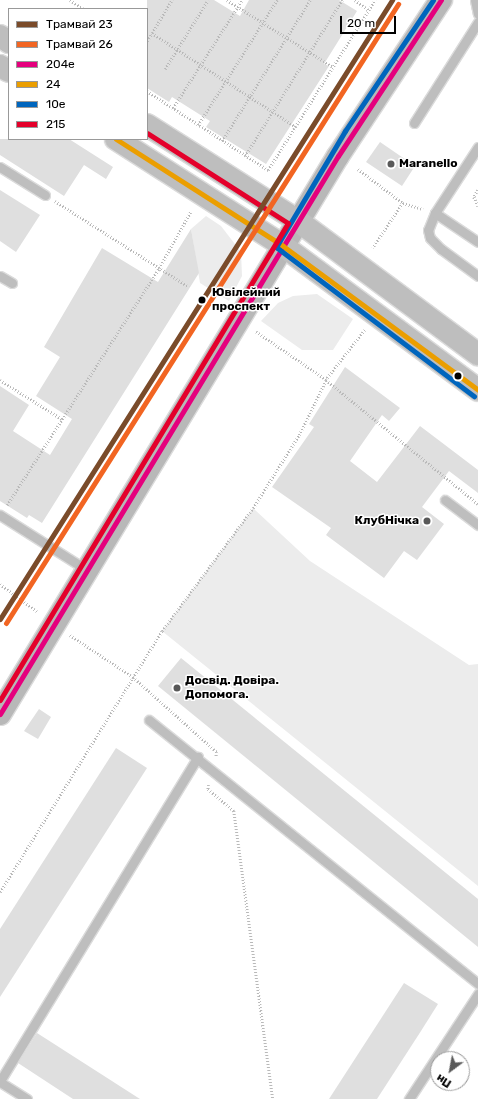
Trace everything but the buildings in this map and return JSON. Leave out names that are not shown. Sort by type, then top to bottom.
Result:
[{"type":"main road","points":[[0,714],[298,221],[441,0]]},
{"type":"main road","points":[[148,126],[298,221],[478,354]]},
{"type":"main road","points":[[118,140],[284,246],[478,390]]},
{"type":"lane","points":[[475,0],[478,14]]},
{"type":"lane","points":[[414,123],[478,22]]},
{"type":"lane","points":[[478,147],[435,212],[428,230],[430,238],[478,276]]},
{"type":"lane","points":[[0,167],[46,195]]},
{"type":"lane","points":[[435,212],[478,242]]},
{"type":"lane","points":[[0,276],[12,283]]},
{"type":"lane","points":[[445,500],[478,525]]},
{"type":"lane","points":[[0,515],[87,570]]},
{"type":"lane","points":[[149,720],[213,768],[478,984]]},
{"type":"lane","points":[[27,1099],[0,1081],[198,757]]},
{"type":"lane","points":[[409,1099],[478,994]]},
{"type":"path","points":[[70,0],[82,8]]},
{"type":"path","points":[[148,39],[172,0]]},
{"type":"path","points":[[165,69],[208,0]]},
{"type":"path","points":[[227,0],[333,67]]},
{"type":"path","points":[[173,108],[242,0]]},
{"type":"path","points":[[198,125],[277,0]]},
{"type":"path","points":[[222,142],[310,0]]},
{"type":"path","points":[[244,156],[274,112],[342,0]]},
{"type":"path","points":[[355,0],[369,10]]},
{"type":"path","points":[[148,91],[222,142],[268,170],[375,0]]},
{"type":"path","points":[[152,33],[227,80],[296,127]]},
{"type":"path","points":[[358,169],[403,203],[435,212]]},
{"type":"path","points":[[478,190],[474,197],[478,206]]},
{"type":"path","points":[[46,195],[189,287]]},
{"type":"path","points":[[373,248],[403,203]]},
{"type":"path","points":[[0,515],[159,268],[195,205]]},
{"type":"path","points":[[0,892],[132,677],[162,631],[253,508],[299,435],[326,380],[366,329],[361,326]]},
{"type":"path","points":[[256,332],[326,380],[478,504]]},
{"type":"path","points":[[0,380],[62,419]]},
{"type":"path","points":[[132,677],[217,752],[208,789],[234,811],[273,1099]]},
{"type":"shaded area","points":[[206,216],[221,226],[241,252],[242,276],[229,301],[200,283],[191,229]]},
{"type":"shaded area","points":[[317,294],[353,319],[333,350],[302,350],[261,321],[278,303],[293,296]]},
{"type":"shaded area","points":[[253,508],[310,561],[469,665],[478,664],[478,886],[162,631]]},
{"type":"tram line","name":"23","points":[[0,619],[392,0]]},
{"type":"tram line","name":"26","points":[[6,623],[398,4]]},
{"type":"transit line","name":"10е","points":[[433,0],[345,131],[276,247],[474,396]]},
{"type":"transit line","name":"204е","points":[[0,714],[338,156],[441,0]]},
{"type":"transit line","name":"215","points":[[0,700],[288,223],[148,134]]},
{"type":"transit line","name":"24","points":[[118,140],[283,246],[478,390]]},
{"type":"place","name":"Maranello","points":[[391,164]]},
{"type":"place","name":"Ювілейний проспект","points":[[202,300]]},
{"type":"place","name":"КлубНічка","points":[[427,521]]},
{"type":"place","name":"Досвід. Довіра. Допомога.","points":[[177,688]]}]
